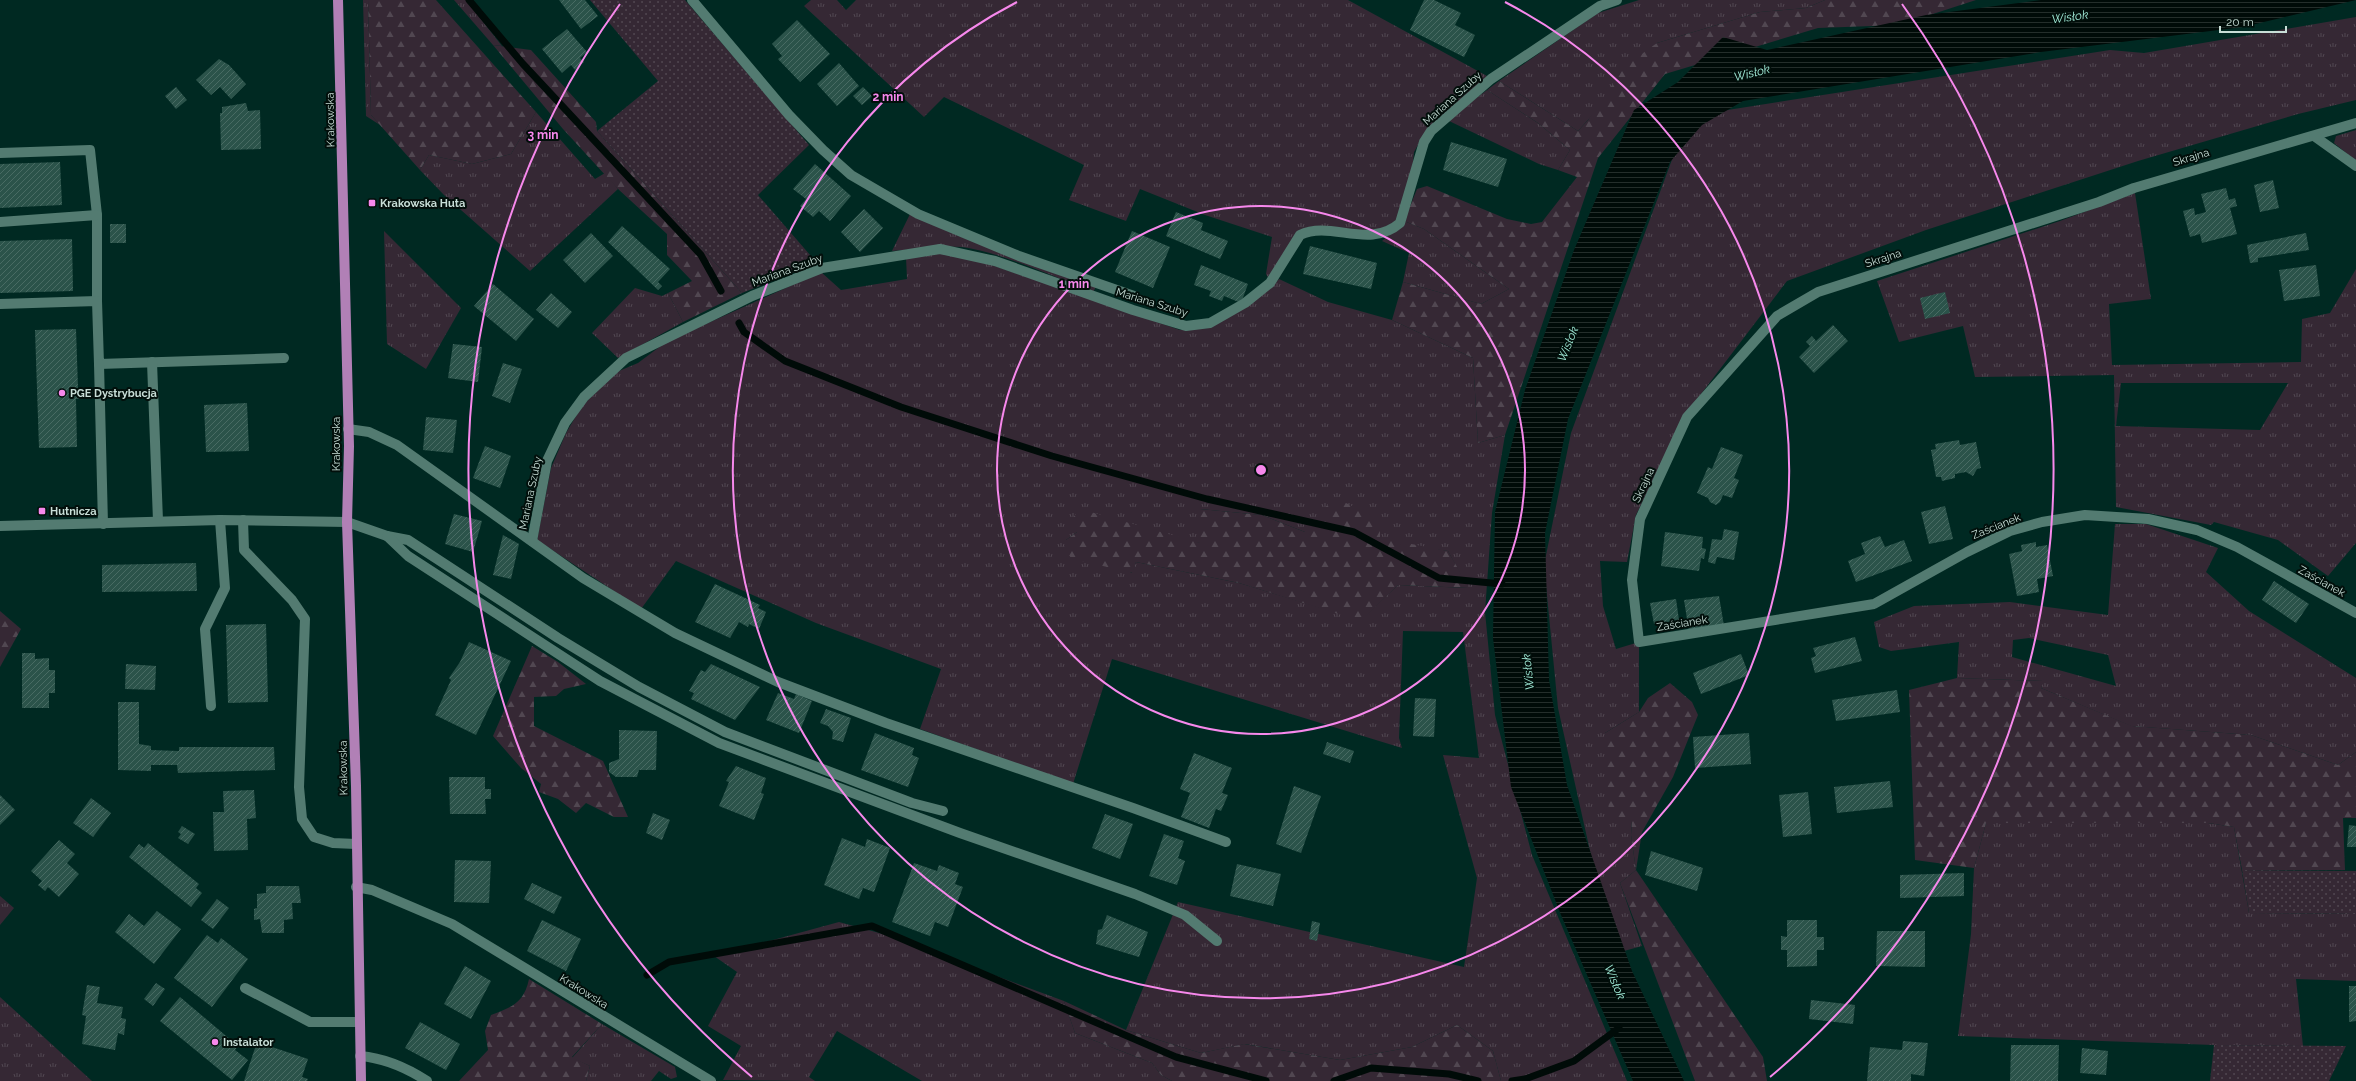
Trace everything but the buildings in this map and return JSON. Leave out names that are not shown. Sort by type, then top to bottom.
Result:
[{"type":"main road","name":"Krakowska","points":[[338,0],[348,429],[347,522],[356,786],[356,887],[361,1081]]},
{"type":"street","points":[[692,0],[789,115],[823,150],[851,175],[918,214],[1019,256],[1134,296]]},
{"type":"street","name":"Mariana Szuby","points":[[532,541],[547,461],[565,423],[584,397],[626,358],[752,296],[822,268],[940,249],[966,253],[1034,273],[1119,305],[1186,326],[1210,323],[1245,303],[1270,283],[1300,235],[1307,231],[1363,236],[1392,230],[1400,223],[1424,142],[1431,131],[1491,79],[1600,6],[1617,0]]},
{"type":"street","name":"Skrajna","points":[[1639,642],[1632,580],[1640,519],[1687,418],[1777,316],[1818,292],[2099,202],[2134,188],[2224,160],[2356,123]]},
{"type":"street","points":[[2314,136],[2356,166]]},
{"type":"street","points":[[0,153],[90,150],[98,215],[96,301],[103,524]]},
{"type":"street","points":[[0,222],[98,215]]},
{"type":"street","points":[[0,304],[96,301]]},
{"type":"street","points":[[99,364],[284,358]]},
{"type":"street","points":[[152,362],[158,521]]},
{"type":"street","points":[[348,429],[369,432],[397,445],[583,578],[674,634],[778,682],[886,723],[1133,808],[1226,842]]},
{"type":"street","name":"Zaścianek","points":[[1639,642],[1874,604],[1967,552],[2010,531],[2042,522],[2085,516],[2148,519],[2197,530],[2237,547],[2356,613]]},
{"type":"street","points":[[211,706],[205,629],[225,588],[220,520]]},
{"type":"street","points":[[0,526],[220,520],[347,522],[387,536],[408,540],[558,638],[639,687],[726,732],[912,802],[943,811]]},
{"type":"street","points":[[243,520],[244,550],[292,600],[305,620],[299,787],[302,819],[314,837],[333,843],[356,844]]},
{"type":"street","points":[[387,536],[408,556],[600,681],[719,743],[960,833],[1135,894],[1185,915],[1217,941]]},
{"type":"street","name":"Krakowska","points":[[356,887],[372,890],[452,924],[711,1081]]},
{"type":"street","points":[[245,988],[310,1022],[360,1022]]},
{"type":"street","points":[[360,1056],[377,1057],[414,1073],[427,1081]]},
{"type":"green space","points":[[363,0],[368,0],[371,115],[380,125],[366,116]]},
{"type":"green space","points":[[368,0],[436,0],[536,112],[511,154],[472,164],[429,155],[420,170],[371,115]]},
{"type":"green space","points":[[454,0],[466,0],[502,46],[493,45]]},
{"type":"green space","points":[[590,0],[685,0],[809,145],[758,195],[817,263],[742,293],[597,131],[658,81]]},
{"type":"green space","points":[[811,0],[837,0],[846,10],[856,0],[1348,0],[1487,76],[1423,136],[1414,152],[1412,172],[1396,221],[1386,227],[1365,232],[1308,228],[1300,230],[1269,279],[1266,274],[1272,237],[1205,215],[1140,189],[1126,221],[1069,200],[1084,165],[944,97],[924,117],[804,6]]},
{"type":"green space","points":[[1639,0],[1825,0],[1806,8],[1760,12],[1657,43],[1578,131],[1499,81],[1598,13]]},
{"type":"green space","points":[[1825,0],[1976,0],[1899,25],[1818,28],[1665,74],[1598,158],[1505,435],[1478,443],[1473,358],[1392,320],[1403,282],[1481,304],[1509,289],[1424,229],[1404,221],[1417,189],[1427,186],[1507,219],[1531,224],[1542,222],[1577,177],[1558,170],[1570,150],[1538,123],[1487,90],[1499,81],[1578,131],[1588,120],[1625,66],[1657,43],[1760,12],[1806,8]]},
{"type":"green space","points":[[2356,17],[2356,100],[2298,114],[2138,161],[1926,230],[1787,281],[1685,415],[1636,515],[1627,562],[1600,561],[1603,606],[1616,649],[1639,642],[1639,712],[1605,733],[1632,821],[1631,835],[1636,870],[1620,883],[1642,946],[1624,951],[1599,891],[1558,708],[1544,565],[1571,433],[1677,146],[1715,112],[2110,50],[2144,53]]},
{"type":"green space","points":[[493,45],[531,50],[596,122],[597,131],[742,293],[683,322],[668,293],[692,281],[667,255],[667,234],[618,189],[563,129]]},
{"type":"green space","points":[[1487,90],[1538,123],[1570,150],[1558,170],[1539,164],[1447,120]]},
{"type":"green space","points":[[536,112],[595,179],[605,173],[618,189],[530,271],[444,195],[420,170],[429,155],[472,164],[511,154]]},
{"type":"green space","points":[[2356,130],[2356,161],[2334,143],[2336,136]]},
{"type":"green space","points":[[2135,193],[2151,299],[2109,304],[2112,365],[2301,362],[2302,319],[2330,313],[2356,269],[2356,543],[2328,576],[2278,540],[2214,522],[2211,525],[2116,507],[2114,375],[1975,377],[1963,326],[1899,342],[1877,281],[2060,221]],"holes":[[[2121,383],[2288,383],[2260,430],[2116,426]]]},
{"type":"green space","points":[[910,214],[1096,287],[1093,292],[994,254],[962,247],[936,247],[892,251]]},
{"type":"green space","points":[[1404,221],[1424,229],[1509,289],[1481,304],[1403,282],[1409,253],[1382,241]]},
{"type":"green space","points":[[384,231],[461,308],[426,369],[387,344]]},
{"type":"green space","points":[[937,253],[966,256],[1180,330],[1208,328],[1268,290],[1279,279],[1328,302],[1392,320],[1473,358],[1478,443],[1505,435],[1492,513],[1485,612],[1495,715],[1532,855],[1627,1081],[1501,1081],[1493,1051],[1457,1025],[1412,1047],[1340,1060],[1245,1044],[1201,1053],[1126,1030],[1178,902],[1464,967],[1477,878],[1443,755],[1479,758],[1463,632],[1403,631],[1399,738],[1402,748],[1112,659],[1073,784],[920,729],[941,669],[816,623],[676,561],[641,609],[537,540],[551,468],[566,433],[582,406],[619,371],[638,363],[666,342],[821,272],[841,290],[907,279],[906,257]],"holes":[[[1200,509],[1262,515],[1305,532],[1448,551],[1468,588],[1398,585],[1361,620],[1239,583],[1136,562],[1132,573],[1066,540],[1077,532],[1200,543]]]},
{"type":"green space","points":[[635,288],[662,296],[668,293],[683,322],[618,358],[592,333]]},
{"type":"green space","points":[[1334,497],[1380,520],[1380,538],[1448,551],[1469,588],[1398,585],[1361,621],[1239,583],[1136,562],[1133,573],[1073,559],[1063,550],[1066,540],[1077,532],[1072,519],[1080,509],[1200,543],[1200,509],[1262,515],[1305,532]]},
{"type":"green space","points":[[2115,524],[2146,524],[2218,548],[2206,572],[2249,611],[2356,678],[2356,752],[2338,765],[2251,735],[2131,726],[2041,688],[2043,681],[1957,678],[1959,642],[1891,651],[1879,647],[1874,622],[1914,606],[2010,602],[2108,615]],"holes":[[[2029,638],[2108,655],[2116,686],[2012,657],[2013,640]]]},
{"type":"green space","points":[[0,611],[21,629],[0,667]]},
{"type":"green space","points":[[532,646],[558,662],[586,684],[564,689],[556,696],[534,697],[534,726],[603,761],[628,817],[614,817],[586,803],[576,813],[558,799],[539,792],[541,784],[521,768],[493,736]]},
{"type":"green space","points":[[1957,678],[2044,681],[2041,688],[2132,726],[2251,735],[2338,765],[2356,752],[2356,818],[2343,818],[2345,870],[2242,870],[2234,827],[2208,823],[1986,823],[1974,868],[1915,860],[1909,690]]},
{"type":"green space","points":[[1670,683],[1692,702],[1698,715],[1673,777],[1642,832],[1636,870],[1631,835],[1632,821],[1609,818],[1605,733],[1639,712],[1648,698]]},
{"type":"green space","points":[[1986,823],[2208,823],[2234,827],[2249,913],[2356,914],[2356,981],[2296,979],[2303,1046],[2214,1045],[1958,1036],[1971,934],[1974,868]]},
{"type":"green space","points":[[1636,870],[1763,1057],[1767,1081],[1695,1081],[1620,883]]},
{"type":"green space","points":[[2242,870],[2356,871],[2356,914],[2249,913]]},
{"type":"green space","points":[[0,896],[14,908],[0,925]]},
{"type":"green space","points":[[839,922],[883,934],[1064,1001],[1075,1033],[1152,1063],[1161,1075],[1172,1081],[922,1081],[837,1031],[809,1077],[815,1081],[723,1080],[741,1046],[708,1026],[737,972],[714,956]]},
{"type":"green space","points":[[529,979],[602,1024],[572,1057],[590,1066],[586,1081],[459,1081],[488,1050],[485,1031],[491,1015],[516,1003],[524,994]]},
{"type":"green space","points":[[0,997],[92,1081],[0,1081]]},
{"type":"green space","points":[[1064,1001],[1126,1030],[1201,1053],[1244,1044],[1340,1060],[1412,1047],[1457,1025],[1493,1051],[1501,1081],[1172,1081],[1161,1075],[1152,1063],[1075,1033]]},
{"type":"green space","points":[[602,1024],[675,1067],[677,1077],[671,1079],[659,1071],[651,1081],[586,1081],[590,1066],[572,1058]]},
{"type":"green space","points":[[2214,1045],[2346,1046],[2329,1081],[2210,1081]]},
{"type":"water","name":"Wisłok","points":[[2041,0],[2356,0],[2243,27],[2041,52],[1743,101],[1702,125],[1670,162],[1568,419],[1545,533],[1549,680],[1567,785],[1632,971],[1684,1081],[1633,1081],[1561,915],[1511,787],[1493,638],[1495,512],[1525,390],[1574,250],[1634,110],[1678,82],[1723,37],[1767,50],[1926,15]]},
{"type":"waterway","points":[[469,0],[523,64],[701,255],[721,291]]},
{"type":"waterway","points":[[739,323],[744,332],[785,361],[901,407],[1052,456],[1207,499],[1354,532],[1439,578],[1502,584]]},
{"type":"waterway","points":[[647,975],[669,962],[872,926],[1176,1057],[1266,1081]]},
{"type":"waterway","points":[[1512,1081],[1525,1079],[1574,1061],[1619,1028]]},
{"type":"waterway","points":[[1334,1081],[1371,1068],[1449,1074],[1478,1081]]},
{"type":"place","name":"Krakowska Huta","points":[[372,203]]},
{"type":"place","name":"PGE Dystrybucja","points":[[62,393]]},
{"type":"place","name":"Hutnicza","points":[[42,511]]},
{"type":"place","name":"Instalator","points":[[215,1042]]}]
